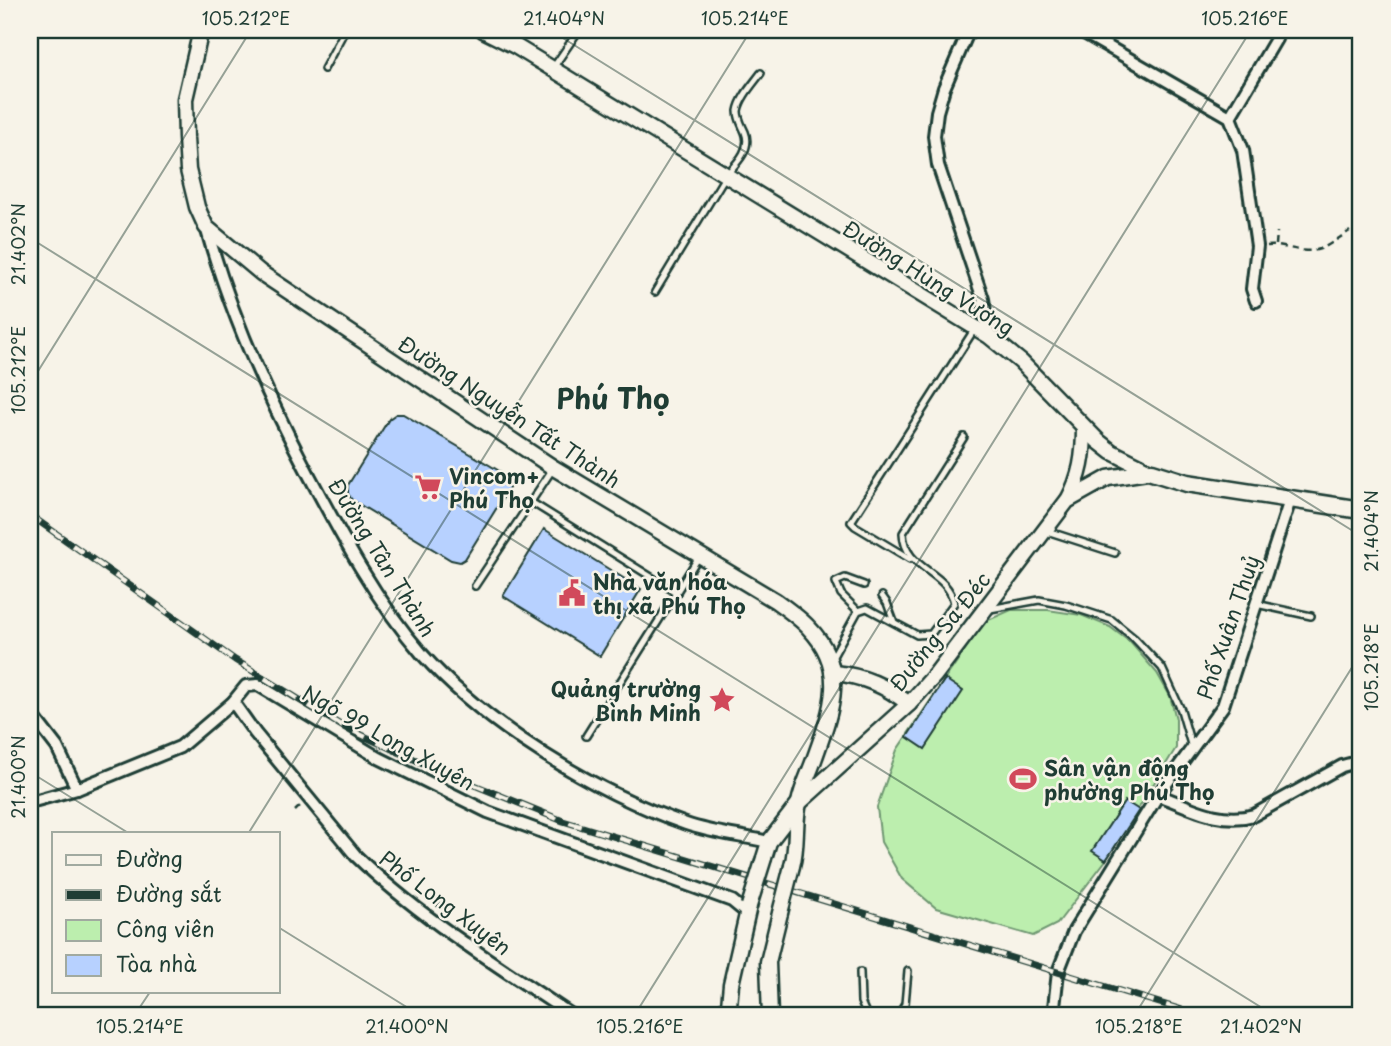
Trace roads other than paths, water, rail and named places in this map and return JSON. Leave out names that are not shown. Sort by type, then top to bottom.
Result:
[{"type":"main road","name":"Đường Nguyễn Tất Thành","points":[[201,30],[187,90],[186,112],[188,170],[197,207],[206,227],[261,273],[554,468],[776,601],[808,626],[823,644],[832,666]]},
{"type":"main road","name":"Đường Hùng Vương","points":[[483,30],[553,69],[989,336],[1021,362],[1084,428],[1112,452],[1152,472],[1187,483],[1361,510]]},
{"type":"main road","name":"Đường Sa Đéc","points":[[799,803],[909,704],[984,611],[1067,501],[1083,461],[1084,428]]},
{"type":"main road","name":"Đường Sa Đéc","points":[[1067,501],[1108,478],[1152,472]]},
{"type":"main road","points":[[770,1016],[768,962],[796,851],[799,803],[830,708],[832,666],[867,678],[894,692],[909,704]]},
{"type":"main road","points":[[727,1016],[731,985],[749,910],[769,842],[799,803]]},
{"type":"street","points":[[969,30],[944,88],[934,136],[938,165],[983,299],[989,336]]},
{"type":"street","points":[[1080,30],[1230,117],[1242,150],[1257,246],[1252,289],[1256,301]]},
{"type":"street","points":[[1230,117],[1276,39],[1277,30]]},
{"type":"street","name":"Đường Tân Thành","points":[[206,227],[238,323],[284,430],[338,530],[392,616],[421,653],[458,691],[506,728],[586,779],[688,825],[769,842]]},
{"type":"street","name":"Phố Xuân Thuỷ","points":[[1053,1016],[1058,972],[1070,939],[1158,795],[1223,706],[1290,500]]},
{"type":"street","name":"Ngõ 99 Long Xuyên","points":[[30,802],[77,789],[180,747],[233,702],[246,686],[258,685],[379,758],[488,812],[732,901],[749,910]]},
{"type":"street","name":"Phố Long Xuyên","points":[[233,702],[255,733],[373,873],[479,953],[573,1016]]},
{"type":"street","points":[[30,712],[57,747],[77,789]]},
{"type":"street","points":[[1158,795],[1216,817],[1242,819],[1342,766],[1361,761]]},
{"type":"lane","points":[[324,69],[345,30]]},
{"type":"lane","points":[[553,69],[579,30]]},
{"type":"lane","points":[[655,292],[726,175],[740,160],[746,148],[747,136],[738,116],[738,107],[761,73]]},
{"type":"lane","points":[[832,666],[858,611],[867,608],[917,635],[931,634],[954,603],[952,592],[915,562],[851,522],[975,328]]},
{"type":"lane","points":[[915,562],[906,551],[903,533],[964,438]]},
{"type":"lane","points":[[475,586],[554,468]]},
{"type":"lane","points":[[531,502],[677,593]]},
{"type":"lane","points":[[1044,530],[1115,553]]},
{"type":"lane","points":[[586,736],[700,555]]},
{"type":"lane","points":[[858,611],[841,594],[836,582],[845,578],[864,585]]},
{"type":"lane","points":[[882,596],[894,622]]},
{"type":"lane","points":[[984,611],[1006,604],[1039,600],[1066,605],[1112,620],[1134,638],[1161,668],[1181,710],[1192,750]]},
{"type":"lane","points":[[1256,604],[1311,616]]},
{"type":"lane","points":[[898,1016],[905,1004],[908,971]]},
{"type":"lane","points":[[860,972],[861,1002],[867,1016]]},
{"type":"railway","points":[[30,515],[235,660],[342,726],[440,771],[563,821],[1202,1016]]},
{"type":"place","name":"Vincom+ Phú Thọ","points":[[428,487]]},
{"type":"place","name":"Nhà văn hóa thị xã Phú Thọ","points":[[572,593]]},
{"type":"place","name":"Quảng trường Bình Minh","points":[[722,700]]},
{"type":"place","name":"Sân vận động phường Phú Thọ","points":[[1023,779]]},
{"type":"district","name":"Phú Thọ","points":[[613,397]]}]
